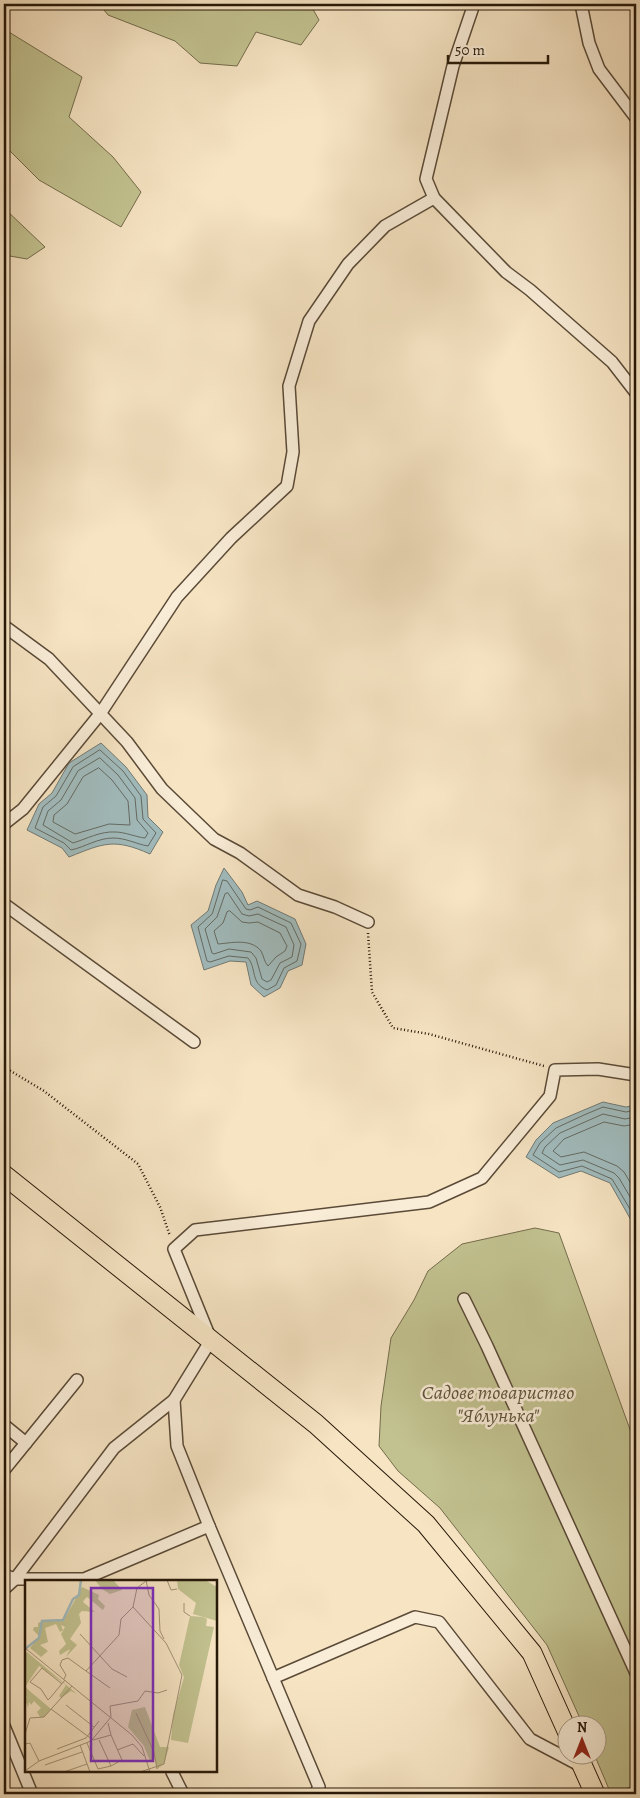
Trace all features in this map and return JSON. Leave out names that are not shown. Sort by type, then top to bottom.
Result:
[{"type":"main road","points":[[4,1175],[316,1424],[426,1524],[532,1653],[560,1716]]},
{"type":"main road","points":[[582,1766],[595,1794]]},
{"type":"street","points":[[474,4],[453,66],[426,179],[434,198],[506,272],[530,290],[612,362],[636,393]]},
{"type":"street","points":[[581,4],[589,43],[599,69],[636,118]]},
{"type":"street","points":[[4,824],[23,809],[100,714],[177,597],[231,538],[287,486],[293,452],[289,386],[309,321],[348,264],[385,226],[434,198]]},
{"type":"street","points":[[4,626],[49,659],[127,742],[162,789],[214,839],[240,853],[298,895],[335,907],[368,922]]},
{"type":"street","points":[[4,904],[194,1042]]},
{"type":"street","points":[[4,1588],[9,1577],[114,1448],[174,1400],[211,1340],[174,1249],[195,1230],[429,1202],[482,1178],[550,1096],[555,1070],[598,1069],[636,1075]]},
{"type":"street","points":[[464,1299],[636,1672]]},
{"type":"street","points":[[4,1470],[77,1380]]},
{"type":"street","points":[[174,1400],[177,1446],[320,1787],[315,1794]]},
{"type":"street","points":[[4,1425],[26,1443]]},
{"type":"street","points":[[9,1577],[84,1580],[209,1526]]},
{"type":"street","points":[[273,1678],[415,1617],[439,1622],[530,1739],[558,1751]]},
{"type":"street","points":[[4,1726],[32,1794]]},
{"type":"street","points":[[172,1773],[183,1794]]},
{"type":"path","points":[[368,922],[372,992],[393,1028],[429,1034],[555,1070]]},
{"type":"path","points":[[4,1067],[44,1091],[138,1164],[160,1207],[174,1249]]},
{"type":"green space","points":[[99,4],[310,4],[319,20],[301,45],[256,32],[237,66],[200,63],[175,41],[108,15]]},
{"type":"green space","points":[[4,29],[82,77],[69,117],[113,157],[141,192],[121,227],[39,180],[4,145]]},
{"type":"green space","points":[[4,208],[45,247],[27,259],[4,255]]},
{"type":"green space","name":"Садове товариство \"Яблунька\"","points":[[535,1228],[559,1233],[636,1446],[636,1785],[611,1794],[599,1766],[608,1766],[608,1716],[579,1716],[547,1645],[440,1508],[398,1471],[379,1446],[381,1406],[391,1338],[414,1300],[428,1271],[462,1244]]},
{"type":"water","points":[[101,743],[126,767],[147,795],[148,817],[163,832],[150,854],[127,846],[109,844],[91,848],[69,857],[62,848],[27,830],[39,804],[52,793],[69,763]]},
{"type":"water","points":[[224,868],[242,892],[248,905],[257,901],[295,919],[306,944],[302,965],[288,971],[280,988],[264,997],[251,985],[246,962],[230,961],[204,970],[191,925],[208,911],[216,885]]},
{"type":"water","points":[[603,1102],[626,1107],[636,1105],[636,1229],[610,1183],[581,1171],[559,1178],[526,1157],[536,1140],[553,1123]]}]
